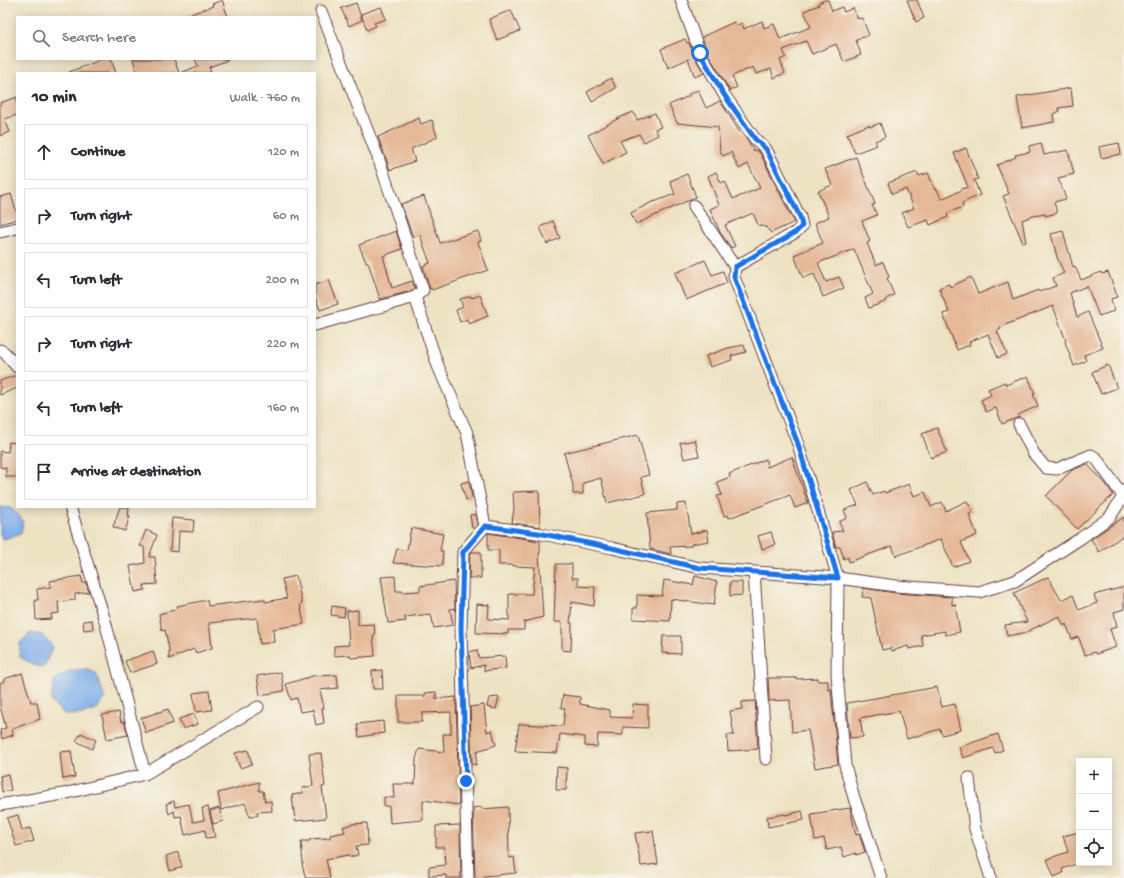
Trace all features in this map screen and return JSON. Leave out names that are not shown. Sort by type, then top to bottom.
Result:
[{"type":"street","points":[[682,0],[700,53],[723,93],[755,139],[766,149],[800,217],[802,226],[796,232],[735,267]]},
{"type":"street","points":[[316,325],[415,297],[423,290],[379,160],[321,11]]},
{"type":"street","points":[[694,206],[735,267],[734,277],[798,444],[838,578],[837,674],[845,765],[854,798],[881,878]]},
{"type":"street","points":[[0,232],[16,228]]},
{"type":"street","points":[[415,297],[438,366],[467,433],[485,526]]},
{"type":"street","points":[[0,350],[5,353],[16,366]]},
{"type":"street","points":[[485,526],[538,533],[700,568],[838,578],[896,586],[979,592],[1015,581],[1081,538],[1110,517],[1124,495],[1096,458],[1091,455],[1057,469],[1046,468],[1034,454],[1019,424]]},
{"type":"street","points":[[70,508],[105,621],[145,774]]},
{"type":"street","points":[[468,878],[461,629],[463,552],[485,526]]},
{"type":"street","points":[[754,572],[766,759]]},
{"type":"street","points":[[0,805],[63,794],[145,774],[258,707]]},
{"type":"street","points":[[968,778],[975,829],[991,878]]},
{"type":"water","points":[[0,507],[11,508],[20,516],[23,524],[21,533],[4,539],[0,536]]},
{"type":"water","points":[[30,633],[42,635],[53,646],[44,667],[33,665],[20,657],[20,643]]},
{"type":"water","points":[[84,669],[96,673],[105,699],[96,710],[82,714],[66,715],[53,704],[51,700],[55,679],[70,671]]},
{"type":"building","points":[[222,0],[228,16],[185,16],[213,6],[212,4]]},
{"type":"building","points":[[828,0],[832,11],[842,7],[844,12],[853,8],[858,19],[862,18],[869,35],[856,40],[861,55],[844,62],[836,44],[812,54],[806,41],[783,50],[786,57],[780,60],[785,73],[774,78],[771,69],[756,74],[753,67],[732,76],[737,87],[730,91],[706,50],[702,37],[734,22],[735,26],[742,23],[744,29],[762,21],[764,28],[774,24],[780,39],[811,27],[804,11],[819,5],[818,3]]},
{"type":"building","points":[[907,0],[917,0],[924,18],[916,22]]},
{"type":"building","points":[[356,3],[362,20],[349,26],[341,8]]},
{"type":"building","points":[[381,7],[386,19],[374,23],[376,26],[367,30],[361,14]]},
{"type":"building","points":[[511,10],[520,31],[497,40],[489,19]]},
{"type":"building","points":[[685,39],[687,43],[689,43],[694,56],[704,73],[695,77],[688,59],[668,68],[661,49]]},
{"type":"building","points":[[100,60],[111,60],[116,72],[69,72]]},
{"type":"building","points":[[133,60],[174,60],[179,72],[137,72]]},
{"type":"building","points":[[195,60],[228,60],[209,67],[211,72],[183,72],[198,66]]},
{"type":"building","points":[[611,78],[616,88],[592,102],[587,92]]},
{"type":"building","points":[[1071,88],[1073,106],[1058,108],[1060,111],[1053,114],[1054,122],[1022,128],[1017,97]]},
{"type":"building","points":[[698,90],[706,108],[720,101],[754,151],[756,150],[760,153],[794,222],[771,233],[766,227],[758,225],[753,213],[725,225],[735,246],[731,248],[720,232],[710,209],[719,205],[708,176],[716,172],[721,183],[725,181],[733,199],[760,188],[748,164],[739,169],[731,152],[723,156],[720,151],[718,127],[677,123],[669,105]]},
{"type":"building","points":[[16,97],[16,115],[5,119],[10,132],[0,136],[0,103]]},
{"type":"building","points":[[633,112],[637,120],[655,113],[661,127],[655,129],[658,135],[644,142],[639,134],[620,141],[626,152],[603,164],[588,135]]},
{"type":"building","points":[[419,118],[421,124],[432,120],[437,137],[411,149],[415,161],[390,170],[378,137]]},
{"type":"building","points":[[880,123],[885,137],[875,141],[877,145],[855,153],[847,134],[869,125],[870,127]]},
{"type":"building","points":[[1041,143],[1044,155],[1068,150],[1074,174],[1058,178],[1066,199],[1054,202],[1057,213],[1045,216],[1045,214],[1033,216],[1022,220],[1026,242],[1023,243],[1003,196],[1009,194],[997,165],[1016,157],[1015,155],[1030,152],[1029,146]]},
{"type":"building","points":[[1119,143],[1121,154],[1101,158],[1099,147]]},
{"type":"building","points":[[966,148],[978,179],[974,180],[980,195],[962,203],[963,207],[947,213],[948,217],[930,225],[928,220],[908,227],[902,213],[914,208],[906,189],[892,194],[888,183],[917,172],[919,176],[928,173],[935,190],[937,189],[941,199],[962,190],[961,189],[968,187],[954,153]]},
{"type":"building","points":[[856,157],[875,204],[872,205],[877,215],[862,221],[870,241],[867,243],[876,265],[883,262],[889,277],[887,278],[894,295],[886,299],[887,301],[869,308],[865,298],[873,294],[854,249],[818,263],[826,282],[839,277],[844,288],[823,297],[814,274],[803,278],[794,255],[823,243],[815,223],[829,217],[818,191],[832,185],[825,169]]},
{"type":"building","points":[[687,174],[696,197],[636,224],[631,213],[654,201],[675,194],[670,181]]},
{"type":"building","points":[[11,194],[16,211],[16,219],[0,224],[0,197]]},
{"type":"building","points":[[424,196],[440,243],[478,231],[481,241],[478,242],[488,270],[432,290],[431,288],[430,289],[423,266],[430,263],[420,235],[413,237],[401,204]]},
{"type":"building","points":[[553,221],[560,238],[547,244],[540,227]]},
{"type":"building","points":[[396,231],[402,249],[383,256],[392,288],[412,281],[415,288],[412,291],[380,299],[368,262],[366,262],[359,245]]},
{"type":"building","points":[[1063,231],[1073,267],[1075,266],[1081,280],[1101,272],[1102,274],[1108,272],[1114,287],[1117,297],[1111,299],[1114,311],[1099,316],[1087,286],[1070,293],[1077,317],[1088,312],[1103,348],[1084,355],[1086,361],[1074,366],[1053,306],[1000,327],[1001,329],[997,331],[1007,354],[998,358],[988,334],[969,342],[970,345],[957,350],[943,314],[949,312],[939,288],[949,284],[950,287],[971,277],[978,294],[1008,282],[1013,300],[1038,290],[1039,292],[1056,286],[1053,278],[1064,273],[1057,257],[1051,234]]},
{"type":"building","points":[[705,260],[712,275],[723,271],[727,283],[686,300],[675,273]]},
{"type":"building","points":[[329,280],[338,304],[320,310],[316,300],[316,285]]},
{"type":"building","points":[[480,295],[488,316],[469,324],[467,319],[460,322],[456,310],[463,307],[460,299],[471,296],[472,298]]},
{"type":"building","points":[[744,345],[746,352],[731,356],[732,360],[710,367],[706,356],[728,348]]},
{"type":"building","points":[[1108,365],[1117,388],[1101,394],[1092,372]]},
{"type":"building","points":[[16,375],[16,388],[0,395],[0,381]]},
{"type":"building","points":[[1028,376],[1038,406],[1018,415],[1019,417],[1002,424],[996,408],[986,412],[981,400],[991,395],[988,389],[1005,382],[1006,385]]},
{"type":"building","points":[[937,428],[947,452],[931,458],[922,434]]},
{"type":"building","points":[[638,435],[649,475],[641,477],[645,494],[607,503],[601,478],[583,483],[583,494],[573,494],[573,485],[564,453]]},
{"type":"building","points":[[695,440],[699,456],[684,459],[680,443]]},
{"type":"building","points":[[9,442],[16,443],[16,477],[6,477],[6,468],[0,467],[0,451],[8,452]]},
{"type":"building","points":[[792,457],[808,503],[795,508],[790,495],[729,518],[728,515],[724,516],[717,496],[722,495],[717,482],[730,477],[729,474],[766,459],[767,467]]},
{"type":"building","points":[[1087,464],[1106,484],[1113,495],[1077,529],[1046,496],[1072,470]]},
{"type":"building","points":[[469,481],[472,498],[466,500],[461,483]]},
{"type":"building","points":[[867,482],[873,495],[884,491],[885,493],[909,484],[914,496],[925,492],[931,507],[942,502],[946,511],[967,501],[973,512],[969,514],[977,535],[961,542],[969,561],[953,567],[941,539],[896,556],[892,546],[849,562],[848,557],[844,559],[840,547],[836,547],[832,532],[843,531],[839,522],[847,518],[844,510],[858,505],[851,490]]},
{"type":"building","points":[[539,491],[540,527],[512,523],[514,508],[513,492]]},
{"type":"building","points":[[686,503],[691,534],[707,530],[709,541],[691,544],[691,546],[670,547],[671,554],[650,549],[647,513],[677,510],[677,504]]},
{"type":"building","points":[[120,508],[129,508],[128,516],[130,516],[125,531],[113,527]]},
{"type":"building","points":[[475,514],[477,524],[475,528],[472,528],[470,515]]},
{"type":"building","points":[[1124,517],[1124,535],[1099,552],[1091,539]]},
{"type":"building","points":[[172,518],[194,520],[193,532],[179,531],[178,552],[170,551]]},
{"type":"building","points":[[411,528],[443,534],[440,551],[443,551],[442,566],[393,563],[397,549],[407,550]]},
{"type":"building","points":[[146,530],[157,535],[149,557],[155,557],[157,584],[144,585],[145,590],[135,592],[130,566],[145,563],[144,547],[140,546]]},
{"type":"building","points":[[771,532],[775,545],[762,549],[758,536]]},
{"type":"building","points":[[488,533],[540,541],[539,553],[543,617],[524,622],[524,630],[508,630],[508,634],[476,633],[477,604],[489,605],[488,619],[509,620],[509,594],[532,594],[535,567],[499,565],[499,550],[488,550]]},
{"type":"building","points":[[472,552],[481,552],[481,578],[469,578],[470,555]]},
{"type":"building","points":[[556,564],[572,564],[572,578],[578,578],[578,586],[595,587],[594,606],[572,602],[570,623],[572,623],[571,651],[562,650],[562,622],[554,622]]},
{"type":"building","points":[[81,576],[83,583],[86,583],[89,592],[75,594],[75,600],[58,602],[59,613],[51,614],[52,619],[36,620],[35,600],[38,600],[37,589],[51,587],[50,581]]},
{"type":"building","points":[[296,576],[302,603],[300,604],[304,624],[273,629],[274,642],[260,644],[257,618],[209,623],[212,648],[196,653],[194,649],[169,659],[169,649],[165,630],[162,631],[159,614],[178,609],[177,606],[207,600],[208,606],[264,599],[265,602],[287,598],[282,579]]},
{"type":"building","points":[[395,576],[396,591],[402,592],[420,591],[420,586],[454,581],[455,608],[450,609],[453,625],[434,628],[431,614],[405,617],[406,621],[388,623],[381,577]]},
{"type":"building","points":[[695,576],[717,582],[714,605],[671,599],[670,621],[633,619],[633,608],[637,608],[637,595],[662,596],[664,580],[693,585]]},
{"type":"building","points":[[1048,577],[1061,600],[1073,595],[1079,610],[1097,603],[1094,595],[1124,587],[1124,609],[1114,612],[1117,627],[1110,629],[1116,647],[1096,654],[1095,652],[1085,655],[1079,638],[1072,639],[1066,624],[1064,626],[1059,616],[1028,632],[1007,636],[1005,625],[1027,622],[1014,593]]},
{"type":"building","points":[[730,582],[742,582],[742,595],[730,596]]},
{"type":"building","points":[[863,588],[895,593],[952,597],[952,605],[955,604],[960,632],[945,635],[945,631],[921,635],[923,646],[909,649],[908,646],[892,651],[891,648],[882,650],[871,598],[862,597]]},
{"type":"building","points":[[332,606],[345,608],[344,617],[331,615]]},
{"type":"building","points":[[358,610],[358,625],[374,624],[375,635],[373,635],[375,656],[351,658],[350,655],[334,656],[334,646],[349,645],[347,611]]},
{"type":"building","points":[[92,620],[93,629],[84,630],[83,621]]},
{"type":"building","points":[[663,636],[681,636],[681,654],[662,653]]},
{"type":"building","points":[[477,650],[479,658],[505,656],[506,668],[484,671],[484,665],[471,668],[469,652]]},
{"type":"building","points":[[153,651],[157,664],[130,673],[125,661]]},
{"type":"building","points":[[382,670],[383,689],[373,689],[372,671]]},
{"type":"building","points":[[281,672],[284,691],[260,695],[257,676]]},
{"type":"building","points":[[22,673],[31,702],[37,702],[40,719],[12,729],[13,735],[2,739],[0,730],[6,728],[0,706],[0,683],[4,681],[4,679]]},
{"type":"building","points":[[316,675],[337,675],[338,688],[320,690],[324,708],[322,708],[324,723],[316,725],[313,710],[300,712],[297,698],[291,700],[286,684]]},
{"type":"building","points":[[768,678],[818,678],[818,681],[828,681],[828,690],[831,689],[838,764],[815,768],[808,730],[792,732],[790,700],[769,701]]},
{"type":"building","points":[[937,687],[942,707],[955,704],[961,730],[942,735],[940,729],[907,739],[899,711],[860,718],[863,737],[850,738],[847,703]]},
{"type":"building","points":[[209,691],[212,710],[196,712],[193,693]]},
{"type":"building","points":[[436,692],[436,699],[456,697],[459,805],[423,800],[423,820],[390,823],[389,806],[384,806],[384,797],[394,798],[393,784],[415,784],[416,759],[419,749],[444,752],[443,734],[451,734],[451,712],[422,713],[422,722],[398,722],[398,696],[425,696],[425,693]]},
{"type":"building","points":[[563,695],[580,697],[580,704],[610,710],[610,717],[632,718],[633,704],[648,705],[648,728],[623,727],[623,735],[598,734],[597,747],[585,746],[585,737],[560,734],[557,753],[515,751],[519,724],[563,726],[565,708],[561,708]]},
{"type":"building","points":[[499,697],[496,709],[487,707],[489,698]]},
{"type":"building","points":[[755,701],[758,749],[728,751],[727,735],[734,735],[730,711],[742,709],[742,702]]},
{"type":"building","points":[[484,705],[487,732],[492,730],[496,745],[477,751],[476,765],[472,764],[470,707]]},
{"type":"building","points":[[168,709],[173,723],[146,733],[141,718]]},
{"type":"building","points":[[119,712],[121,722],[124,721],[128,735],[107,739],[102,715]]},
{"type":"building","points":[[194,714],[198,724],[183,729],[179,719]]},
{"type":"building","points":[[383,721],[384,733],[359,737],[357,724]]},
{"type":"building","points":[[81,733],[96,740],[92,749],[76,741]]},
{"type":"building","points":[[998,734],[1003,750],[995,753],[993,748],[963,758],[959,747]]},
{"type":"building","points":[[248,750],[252,764],[240,768],[235,753]]},
{"type":"building","points":[[71,751],[75,777],[63,779],[60,752]]},
{"type":"building","points":[[321,753],[325,786],[322,787],[326,818],[295,821],[292,795],[303,793],[302,788],[313,786],[309,754]]},
{"type":"building","points":[[557,767],[567,768],[566,790],[556,790]]},
{"type":"building","points":[[8,774],[11,790],[2,792],[0,776]]},
{"type":"building","points":[[259,782],[259,791],[263,791],[265,802],[271,801],[272,811],[257,812],[258,815],[250,817],[245,803],[221,810],[218,793]]},
{"type":"building","points":[[174,801],[175,807],[189,804],[193,822],[204,820],[202,808],[208,807],[215,837],[206,838],[205,830],[185,835],[181,816],[175,817],[174,811],[169,814],[166,804]]},
{"type":"building","points":[[482,807],[482,809],[508,807],[509,858],[514,857],[516,873],[475,877],[473,808]]},
{"type":"building","points":[[219,808],[223,821],[213,824],[210,811]]},
{"type":"building","points":[[850,808],[856,835],[859,834],[865,852],[844,857],[841,847],[827,850],[824,838],[815,840],[811,814]]},
{"type":"building","points":[[802,811],[804,820],[768,827],[767,817]]},
{"type":"building","points":[[18,815],[22,830],[30,828],[34,841],[16,846],[7,818]]},
{"type":"building","points":[[367,823],[368,845],[356,846],[358,855],[326,859],[330,878],[306,878],[302,865],[301,841],[330,838],[330,835],[345,832],[343,827],[352,824]]},
{"type":"building","points":[[460,825],[461,878],[446,878],[446,875],[429,876],[429,867],[445,865],[444,847],[436,847],[436,826]]},
{"type":"building","points":[[653,831],[658,864],[641,866],[635,833]]},
{"type":"building","points":[[1076,833],[1076,864],[1062,869],[1063,873],[1054,877],[1047,859],[1068,852],[1063,836]]},
{"type":"building","points":[[178,852],[182,867],[170,871],[166,856]]},
{"type":"route","points":[[466,781],[461,629],[463,552],[485,526],[538,533],[700,568],[838,578],[798,444],[734,277],[735,267],[796,232],[802,226],[800,217],[766,149],[755,139],[723,93],[700,53]]}]
